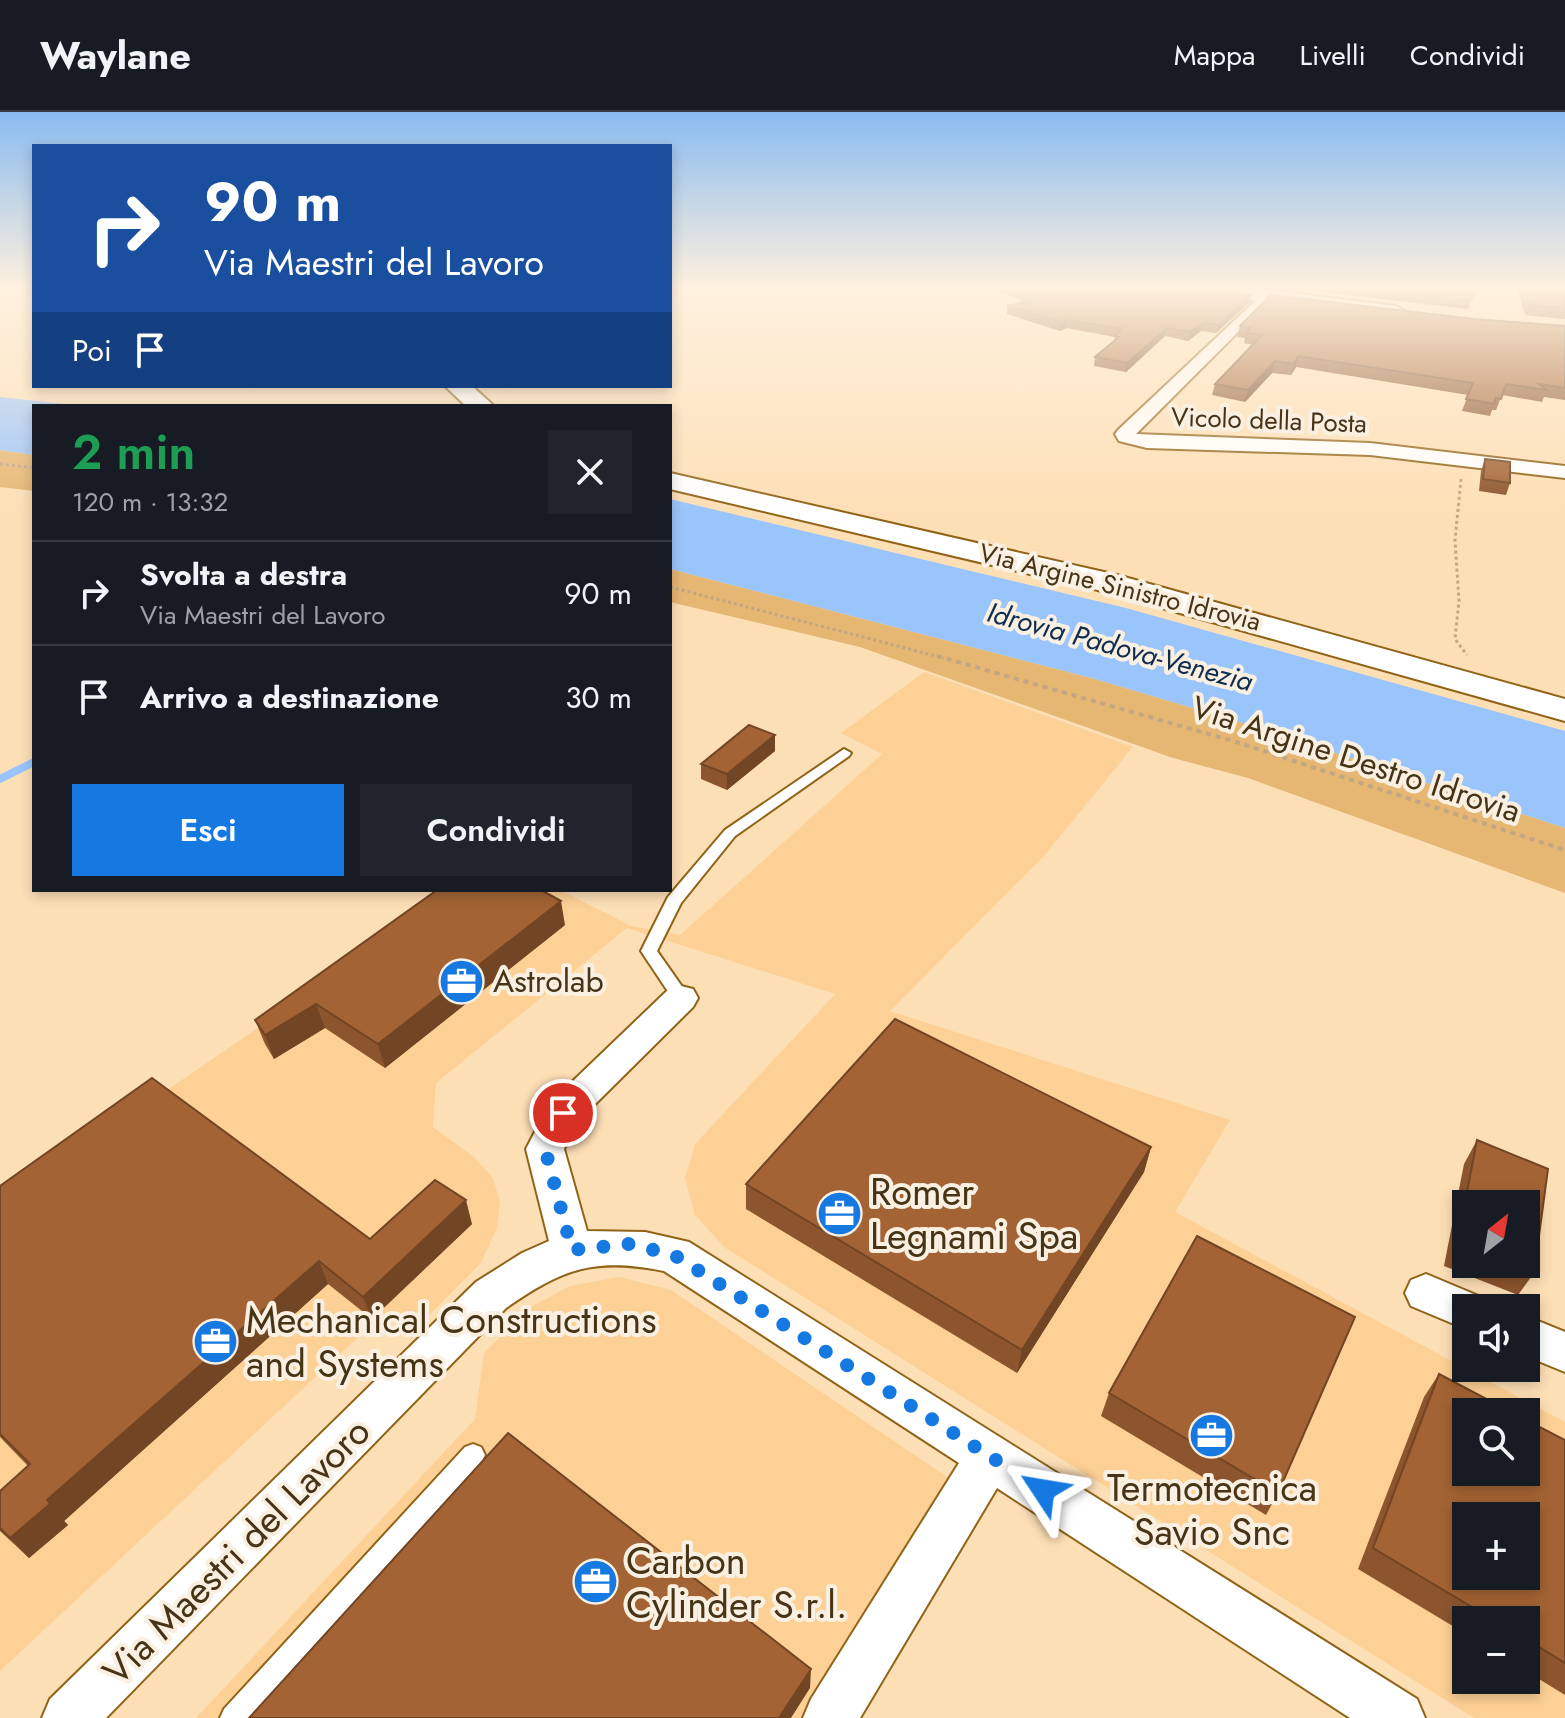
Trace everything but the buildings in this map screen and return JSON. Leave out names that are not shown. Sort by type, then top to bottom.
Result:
[{"type":"main road","points":[[459,388],[479,404]]},
{"type":"main road","name":"Via Argine Sinistro Idrovia","points":[[672,481],[1106,582],[1565,710]]},
{"type":"street","name":"Vicolo della Posta","points":[[1199,362],[1125,434],[1126,437],[1147,442],[1342,447],[1565,472]]},
{"type":"street","points":[[572,1250],[545,1149],[563,1113],[681,998]]},
{"type":"street","name":"Via Maestri del Lavoro","points":[[69,1718],[491,1295],[537,1263],[572,1250],[629,1244],[674,1255],[1398,1718]]},
{"type":"street","points":[[1426,1293],[1452,1304]]},
{"type":"street","points":[[1540,1342],[1565,1352]]},
{"type":"street","points":[[830,1718],[990,1456]]},
{"type":"lane","points":[[681,998],[649,951],[674,901],[730,833],[844,753]]},
{"type":"lane","points":[[233,1718],[473,1455]]},
{"type":"path","points":[[1460,458],[1455,540],[1459,601],[1455,639],[1460,650],[1474,660]]},
{"type":"path","points":[[0,464],[32,468]]},
{"type":"path","name":"Via Argine Destro Idrovia","points":[[672,587],[881,638],[1083,694],[1565,850]]},
{"type":"shaded area","points":[[0,450],[32,455],[32,491],[0,487]]},
{"type":"shaded area","points":[[672,570],[1095,679],[1253,726],[1565,828],[1565,893],[1248,778],[1173,758],[860,647],[672,602]]},
{"type":"shaded area","points":[[924,672],[1133,747],[1044,856],[890,1011],[1230,1120],[1175,1212],[1452,1361],[1452,1382],[1491,1382],[1520,1398],[1452,1398],[1452,1486],[1540,1486],[1540,1409],[1565,1422],[1565,1718],[1474,1718],[724,1247],[695,1215],[685,1178],[695,1144],[835,994],[627,928],[436,1083],[433,1127],[473,1156],[493,1178],[500,1202],[497,1228],[481,1263],[430,1314],[370,1326],[0,1671],[0,1204],[457,892],[564,892],[631,926],[680,935],[882,754],[841,733]]},
{"type":"shaded area","points":[[619,1277],[671,1290],[984,1502],[860,1718],[196,1718],[475,1419],[484,1353],[527,1309],[570,1286]]},
{"type":"water","points":[[0,397],[63,404],[32,404],[32,455],[0,450]]},
{"type":"water","name":"Idrovia Padova-Venezia","points":[[672,499],[1126,608],[1565,731],[1565,828],[1253,726],[1095,679],[672,570]]},
{"type":"waterway","points":[[0,779],[32,763]]},
{"type":"place","name":"Astrolab","points":[[462,981]]},
{"type":"place","name":"Romer Legnami Spa","points":[[839,1213]]},
{"type":"place","name":"Mechanical Constructions and Systems","points":[[215,1341]]},
{"type":"place","name":"Termotecnica Savio Snc","points":[[1212,1436]]},
{"type":"place","name":"Carbon Cylinder S.r.l.","points":[[595,1582]]},
{"type":"route","points":[[563,1113],[545,1149],[572,1250],[629,1244],[674,1255],[1043,1490]]}]
